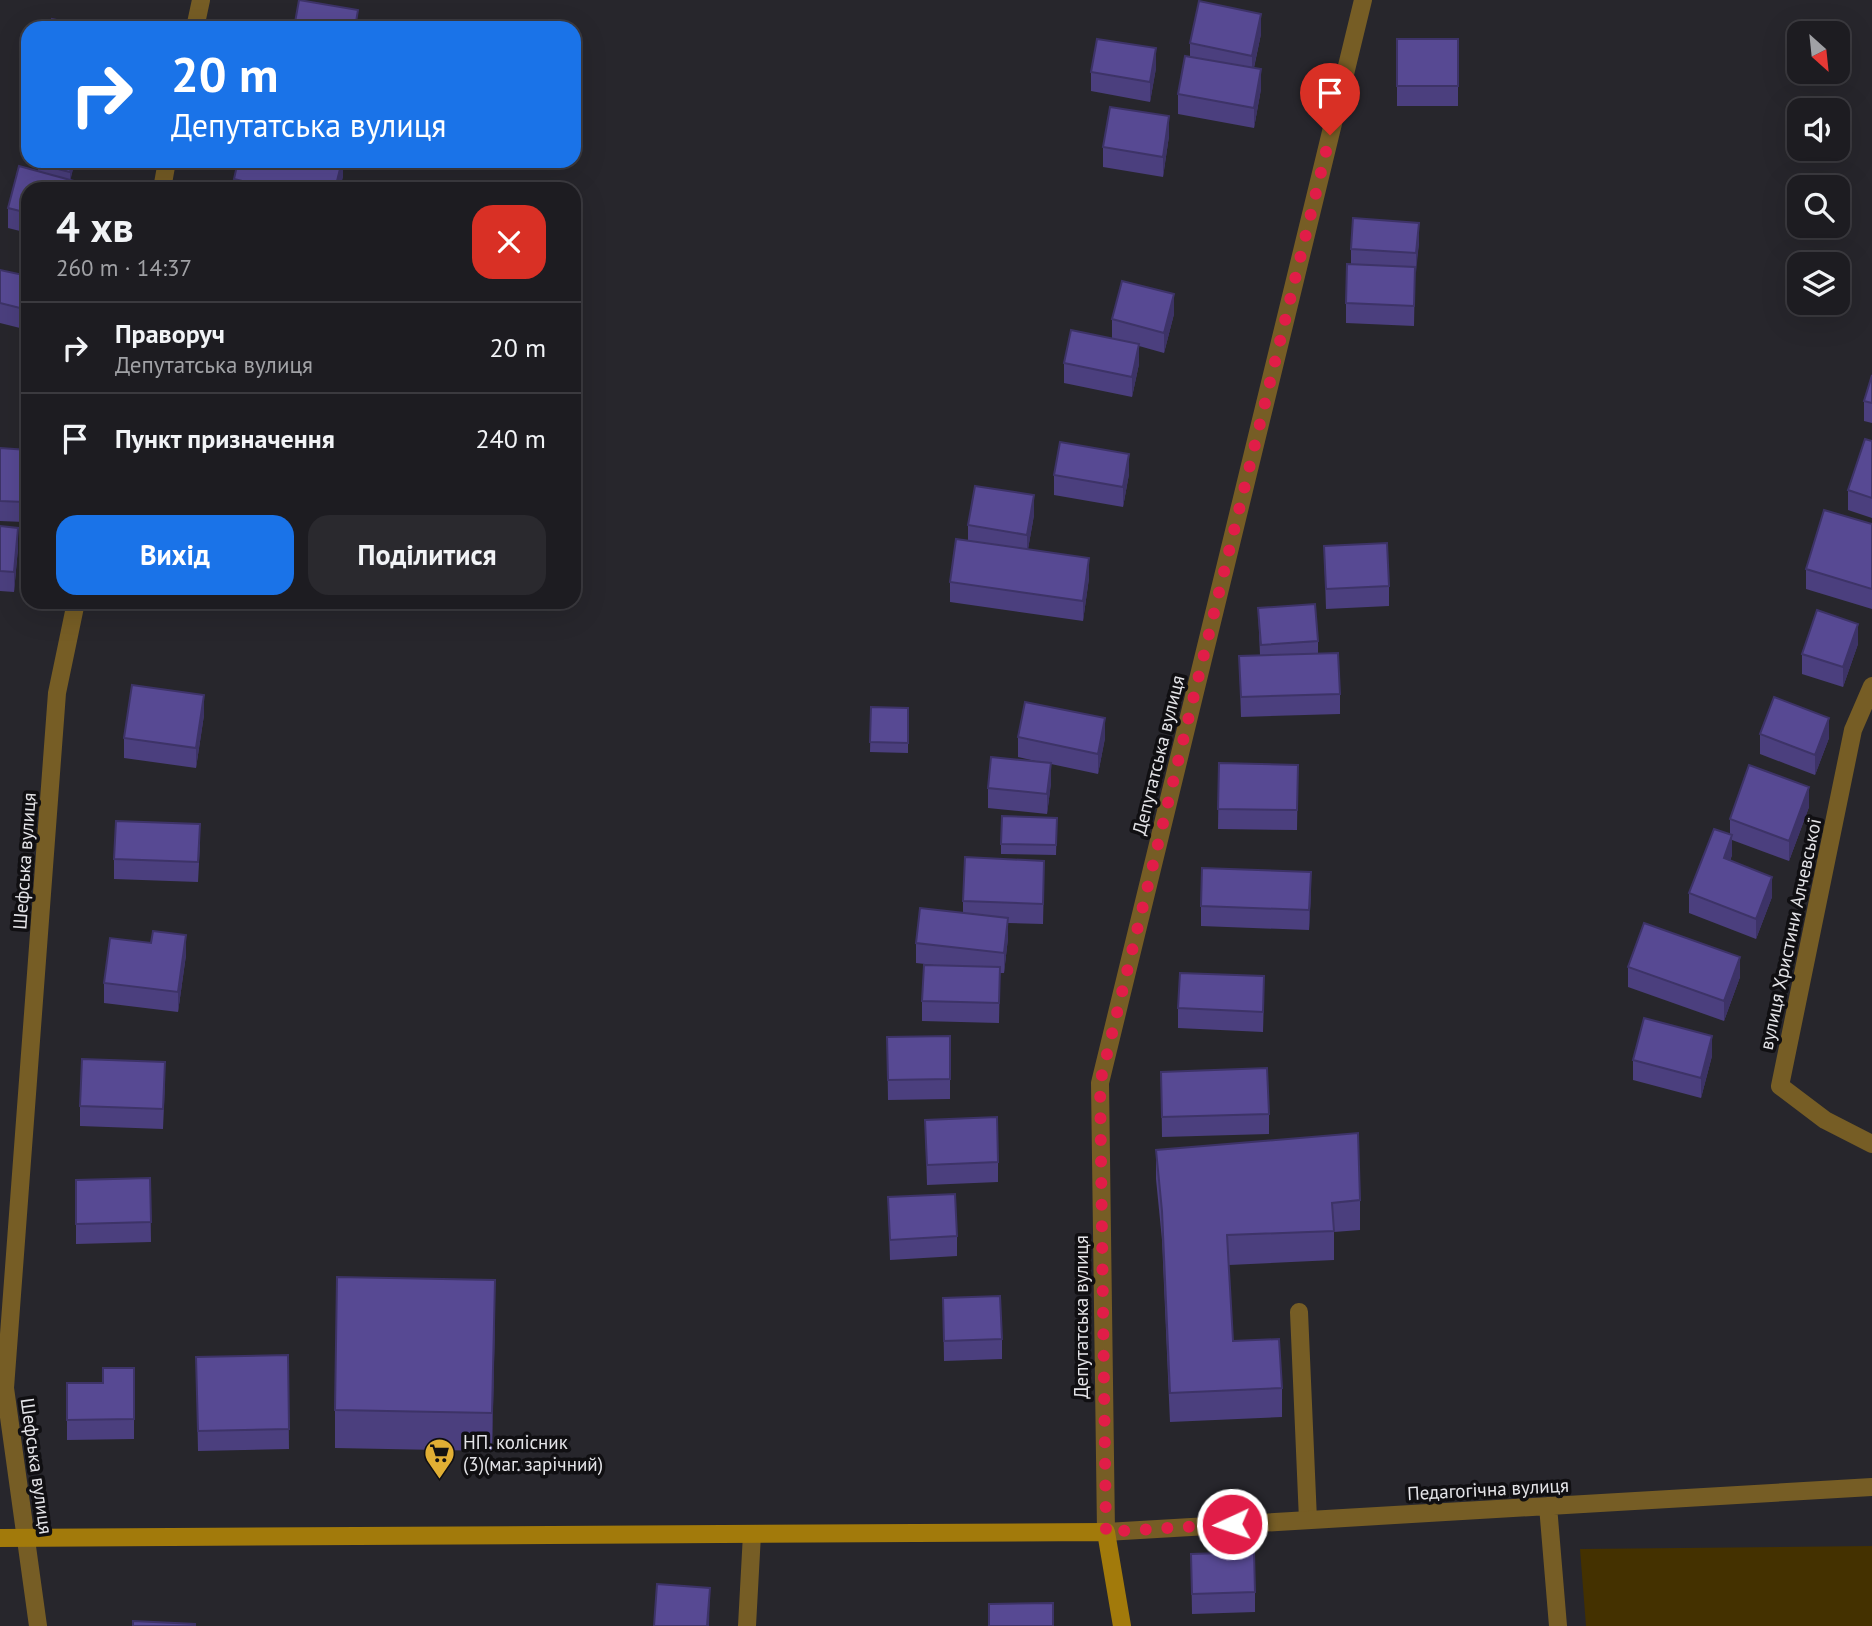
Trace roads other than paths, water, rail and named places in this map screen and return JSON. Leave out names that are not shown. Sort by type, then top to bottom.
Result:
[{"type":"street","points":[[196,21],[201,0]]},
{"type":"street","name":"Депутатська вулиця","points":[[1106,1532],[1100,1083],[1363,0]]},
{"type":"street","name":"Шефська вулиця","points":[[38,1626],[5,1388],[57,693],[75,609]]},
{"type":"street","name":"вулиця Христини Алчевської","points":[[1872,686],[1853,730],[1780,1086],[1825,1120],[1872,1144]]},
{"type":"street","points":[[1299,1312],[1308,1520]]},
{"type":"street","name":"Педагогічна вулиця","points":[[1106,1532],[1872,1487]]},
{"type":"street","points":[[1548,1506],[1558,1626]]},
{"type":"street","points":[[0,1538],[1106,1532],[1122,1626]]},
{"type":"street","points":[[747,1626],[752,1534]]},
{"type":"place","name":"НП. колісник (3)(маг. зарічний)","points":[[440,1480]]}]
